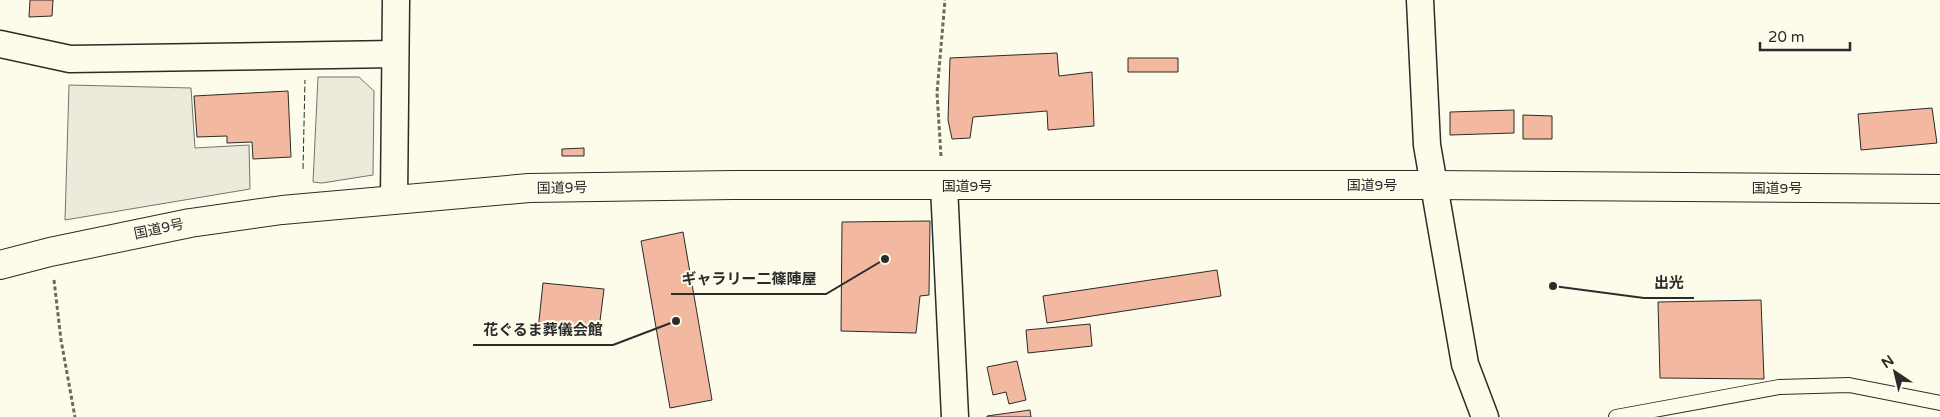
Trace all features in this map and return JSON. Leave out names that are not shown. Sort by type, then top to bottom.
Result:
[{"type":"highway","name":"国道9号","points":[[0,265],[50,252],[190,223],[282,210],[529,188],[624,186],[1434,185],[1940,190]]},
{"type":"street","points":[[394,199],[396,0]]},
{"type":"street","points":[[1420,0],[1427,145],[1464,364],[1484,417]]},
{"type":"street","points":[[0,44],[70,59],[395,54]]},
{"type":"street","points":[[944,186],[956,417]]},
{"type":"lane","points":[[1619,417],[1780,386],[1849,385],[1940,403]]},
{"type":"path","points":[[944,186],[937,92],[945,0]]},
{"type":"path","points":[[50,252],[61,340],[75,417]]},
{"type":"shaded area","points":[[318,77],[359,77],[374,91],[373,175],[322,183],[313,182]]},
{"type":"shaded area","points":[[69,85],[191,88],[195,148],[249,145],[250,189],[65,220]]},
{"type":"building","points":[[30,0],[53,0],[52,16],[29,17]]},
{"type":"building","points":[[1057,53],[1059,76],[1092,72],[1094,126],[1048,130],[1047,111],[973,117],[970,138],[952,139],[948,120],[950,58]]},
{"type":"building","points":[[1128,58],[1178,58],[1178,72],[1128,72]]},
{"type":"building","points":[[288,91],[291,157],[253,159],[252,142],[227,143],[227,136],[197,137],[194,96]]},
{"type":"building","points":[[1932,108],[1937,143],[1861,150],[1858,114]]},
{"type":"building","points":[[1514,110],[1514,133],[1450,135],[1450,112]]},
{"type":"building","points":[[1523,115],[1552,116],[1552,139],[1523,139]]},
{"type":"building","points":[[584,148],[584,156],[562,156],[562,149]]},
{"type":"building","points":[[930,221],[929,295],[920,296],[916,333],[841,331],[842,222]]},
{"type":"building","points":[[683,232],[712,400],[670,408],[641,241]]},
{"type":"building","points":[[1217,270],[1221,296],[1047,323],[1043,296]]},
{"type":"building","points":[[543,283],[604,289],[598,337],[538,330]]},
{"type":"building","points":[[1761,300],[1764,379],[1660,378],[1658,302]]},
{"type":"building","points":[[1090,324],[1092,346],[1028,353],[1026,330]]},
{"type":"building","points":[[1017,361],[1026,400],[1009,404],[1006,392],[993,395],[987,367]]},
{"type":"building","points":[[1030,410],[1031,417],[987,417],[987,416]]},
{"type":"fence","points":[[303,169],[305,80]]},
{"type":"place","name":"ギャラリー二篠陣屋","points":[[885,259]]},
{"type":"place","name":"出光","points":[[1553,286]]},
{"type":"place","name":"花ぐるま葬儀会館","points":[[676,321]]}]
